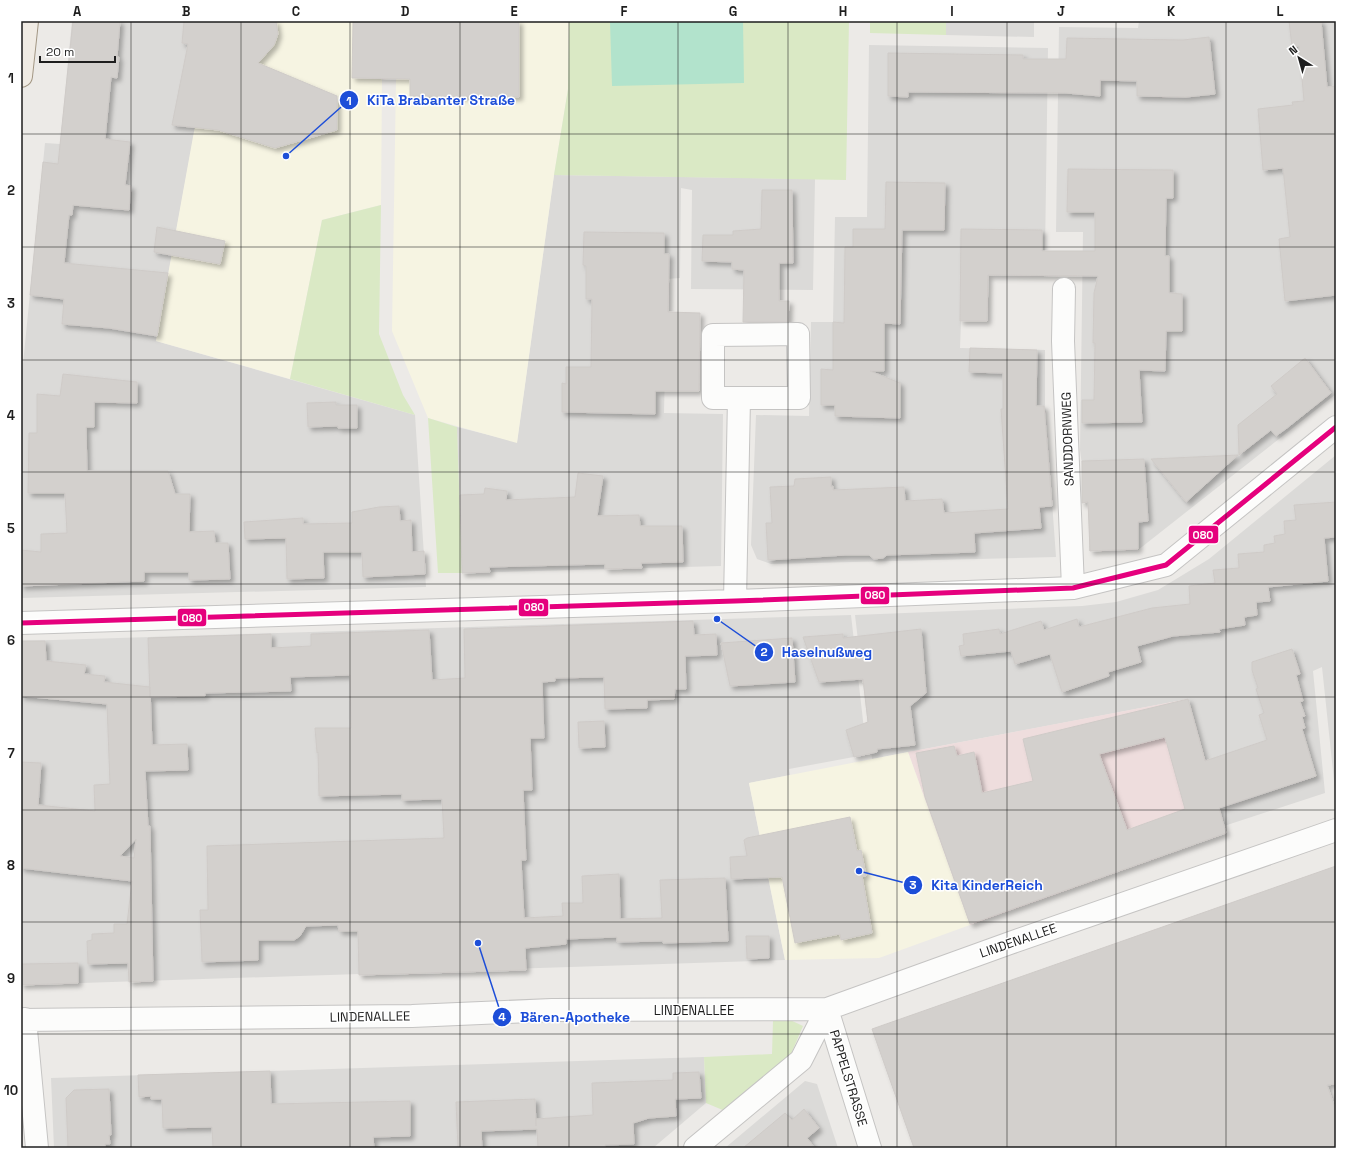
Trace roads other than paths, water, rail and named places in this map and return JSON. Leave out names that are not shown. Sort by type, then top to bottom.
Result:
[{"type":"main road","points":[[21,76],[27,21]]},
{"type":"street","name":"SANDDORNWEG","points":[[1064,289],[1063,341],[1073,588]]},
{"type":"street","points":[[798,334],[799,398],[739,398],[713,398],[713,335],[798,334]]},
{"type":"street","points":[[734,601],[739,398]]},
{"type":"street","points":[[21,623],[734,601],[1073,588],[1166,565],[1336,427]]},
{"type":"street","name":"LINDENALLEE","points":[[23,1019],[412,1016],[552,1010],[827,1009],[1010,943],[1336,830]]},
{"type":"street","points":[[695,1148],[801,1060],[827,1009]]},
{"type":"street","name":"PAPPELSTRASSE","points":[[827,1009],[870,1148]]},
{"type":"street","points":[[23,1019],[37,1148]]},
{"type":"place","name":"KiTa Brabanter Straße","points":[[286,156]]},
{"type":"place","name":"Haselnußweg","points":[[717,619]]},
{"type":"place","name":"Kita KinderReich","points":[[859,871]]},
{"type":"place","name":"Bären-Apotheke","points":[[478,943]]}]
